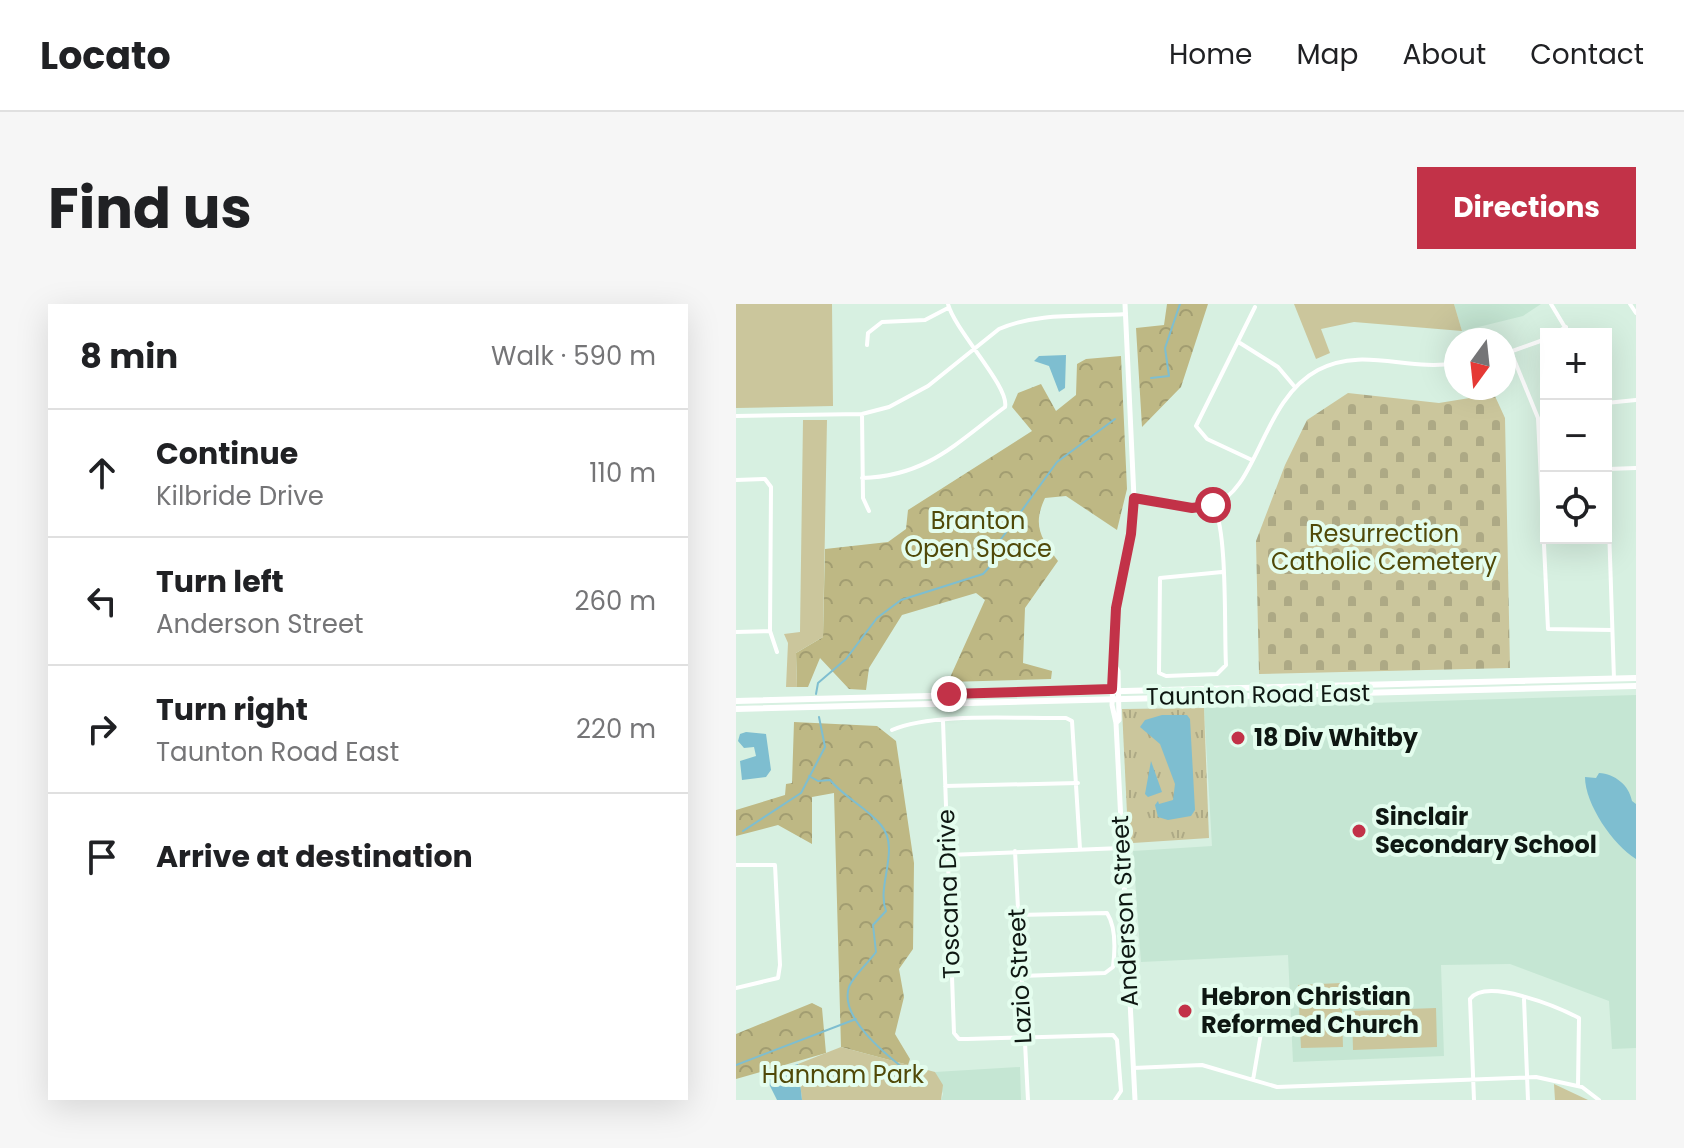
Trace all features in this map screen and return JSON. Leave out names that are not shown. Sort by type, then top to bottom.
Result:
[{"type":"main road","name":"Taunton Road East","points":[[736,701],[1636,678]]},
{"type":"main road","name":"Taunton Road East","points":[[736,709],[1636,686]]},
{"type":"main road","points":[[949,694],[949,704]]},
{"type":"main road","points":[[906,695],[907,704]]},
{"type":"street","name":"Anderson Street","points":[[1125,304],[1134,498],[1131,534],[1116,608],[1114,665],[1118,671],[1115,698],[1119,720],[1116,723],[1135,1100]]},
{"type":"street","points":[[1551,304],[1566,327]]},
{"type":"street","points":[[1630,304],[1636,313]]},
{"type":"street","points":[[862,478],[894,476],[926,465],[1005,407],[1003,393],[948,306],[925,320],[882,322],[868,333],[867,345]]},
{"type":"street","points":[[1252,460],[1207,439],[1196,426],[1240,343],[1255,307]]},
{"type":"street","points":[[736,416],[862,414],[889,407],[917,393],[999,329],[1028,318],[1126,314]]},
{"type":"street","points":[[1516,350],[1540,341]]},
{"type":"street","points":[[1240,343],[1278,367],[1294,386]]},
{"type":"street","points":[[1134,498],[1192,508],[1213,505],[1229,497],[1252,460],[1280,403],[1294,386],[1320,369],[1358,359],[1444,363]]},
{"type":"street","points":[[1516,364],[1538,418],[1548,629],[1612,630]]},
{"type":"street","points":[[1612,402],[1636,400]]},
{"type":"street","points":[[862,414],[863,498],[869,511]]},
{"type":"street","points":[[1612,469],[1636,468]]},
{"type":"street","points":[[1608,472],[1614,679]]},
{"type":"street","points":[[736,480],[765,479],[771,487],[770,631],[777,652]]},
{"type":"street","points":[[1213,505],[1219,515],[1222,572],[1226,665],[1217,674],[1166,676],[1159,673],[1160,578],[1222,572]]},
{"type":"street","points":[[736,632],[770,631]]},
{"type":"street","points":[[892,730],[915,723],[943,721],[1066,718],[1075,726],[1080,849]]},
{"type":"street","points":[[943,721],[945,786]]},
{"type":"street","name":"Toscana Drive","points":[[1023,1036],[959,1039],[954,1033],[945,786],[1078,783]]},
{"type":"street","points":[[947,855],[1122,848]]},
{"type":"street","name":"Lazio Street","points":[[1015,851],[1028,1100]]},
{"type":"street","points":[[736,865],[775,865],[780,965],[778,978],[736,988]]},
{"type":"street","points":[[1017,915],[1107,913],[1111,920],[1113,944],[1110,971],[1021,976]]},
{"type":"street","points":[[1474,1100],[1470,996],[1486,990],[1524,997],[1579,1018],[1578,1086]]},
{"type":"street","points":[[1524,997],[1528,1100]]},
{"type":"street","points":[[1253,1080],[1261,1033]]},
{"type":"street","points":[[1023,1036],[1113,1035],[1117,1040],[1121,1091],[1115,1100]]},
{"type":"street","points":[[1133,1068],[1202,1065],[1277,1087],[1473,1079],[1557,1080],[1578,1086],[1599,1100]]},
{"type":"shaded area","points":[[1454,304],[1541,304],[1523,316],[1474,328],[1461,328]]},
{"type":"shaded area","points":[[1636,695],[1636,1048],[1612,1049],[1609,1001],[1510,964],[1441,965],[1444,1056],[1293,1062],[1288,955],[1141,962],[1133,851],[1212,846],[1204,708]]},
{"type":"shaded area","points":[[1020,1067],[1021,1100],[941,1100],[943,1094],[935,1072]]},
{"type":"green space","points":[[736,304],[832,304],[833,406],[736,408]]},
{"type":"green space","points":[[1167,304],[1208,304],[1181,387],[1142,427],[1136,328],[1164,325]]},
{"type":"green space","points":[[1294,304],[1454,304],[1461,328],[1444,330],[1354,322],[1321,329],[1330,353],[1316,359]]},
{"type":"green space","name":"Branton Open Space","points":[[1121,356],[1127,489],[1117,530],[1066,496],[1045,498],[1039,516],[1040,531],[1058,561],[1025,608],[1023,663],[1052,671],[1051,679],[948,682],[985,600],[976,593],[902,615],[869,668],[866,690],[849,689],[820,658],[808,687],[797,687],[796,653],[823,637],[825,549],[888,542],[906,529],[908,510],[1032,431],[1012,407],[1018,393],[1041,384],[1056,411],[1076,395],[1077,364],[1086,359]]},
{"type":"green space","name":"Resurrection Catholic Cemetery","points":[[1348,393],[1439,403],[1497,400],[1505,418],[1510,668],[1259,674],[1256,541],[1285,465],[1307,420]]},
{"type":"green space","points":[[803,420],[827,420],[823,637],[796,653],[797,687],[786,687],[788,643],[784,634],[800,632]]},
{"type":"green space","points":[[1204,708],[1209,838],[1133,843],[1128,834],[1122,709]]},
{"type":"green space","points":[[794,722],[877,726],[896,741],[914,863],[913,949],[899,969],[904,997],[895,1034],[910,1059],[908,1065],[841,1047],[834,793],[812,797],[812,844],[778,825],[736,836],[736,810],[785,795],[786,784],[792,783]]},
{"type":"green space","points":[[1341,983],[1343,1047],[1301,1048],[1298,985]]},
{"type":"green space","points":[[812,1003],[822,1008],[826,1053],[736,1079],[736,1034]]},
{"type":"green space","points":[[1436,1008],[1437,1047],[1353,1050],[1352,1011]]},
{"type":"green space","name":"Hannam Park","points":[[841,1047],[935,1072],[943,1085],[941,1100],[802,1100],[798,1064]]},
{"type":"green space","points":[[1554,1084],[1588,1100],[1555,1100]]},
{"type":"water","points":[[1066,355],[1065,388],[1059,392],[1049,366],[1034,361],[1039,356]]},
{"type":"water","points":[[1162,715],[1187,715],[1190,719],[1195,810],[1191,816],[1168,820],[1158,817],[1155,805],[1158,801],[1159,804],[1173,800],[1175,784],[1160,744],[1140,727],[1145,720]]},
{"type":"water","points":[[740,734],[766,734],[771,770],[766,777],[742,780],[740,761],[756,756],[754,747],[744,748],[738,741]]},
{"type":"water","points":[[1151,761],[1162,792],[1148,797],[1145,794]]},
{"type":"water","points":[[1599,773],[1620,781],[1636,804],[1636,859],[1618,844],[1595,811],[1585,777],[1596,778]]},
{"type":"water","points":[[798,1064],[802,1100],[777,1100],[764,1074]]},
{"type":"waterway","points":[[1151,378],[1169,376],[1165,348],[1180,304]]},
{"type":"waterway","points":[[816,694],[818,683],[846,659],[877,618],[901,600],[983,574],[994,562],[996,546],[1057,462],[1115,419]]},
{"type":"waterway","points":[[743,831],[801,793],[825,747],[819,717]]},
{"type":"waterway","points":[[809,776],[818,781],[830,780],[875,819],[887,835],[886,911],[873,925],[876,952],[851,983],[848,1001],[862,1029],[925,1085]]},
{"type":"waterway","points":[[736,1065],[856,1019]]},
{"type":"place","name":"18 Div Whitby","points":[[1238,738]]},
{"type":"place","name":"Sinclair Secondary School","points":[[1359,831]]},
{"type":"place","name":"Hebron Christian Reformed Church","points":[[1185,1011]]},
{"type":"route","points":[[949,694],[1112,689],[1116,608],[1131,534],[1134,498],[1192,508],[1213,505]]}]
